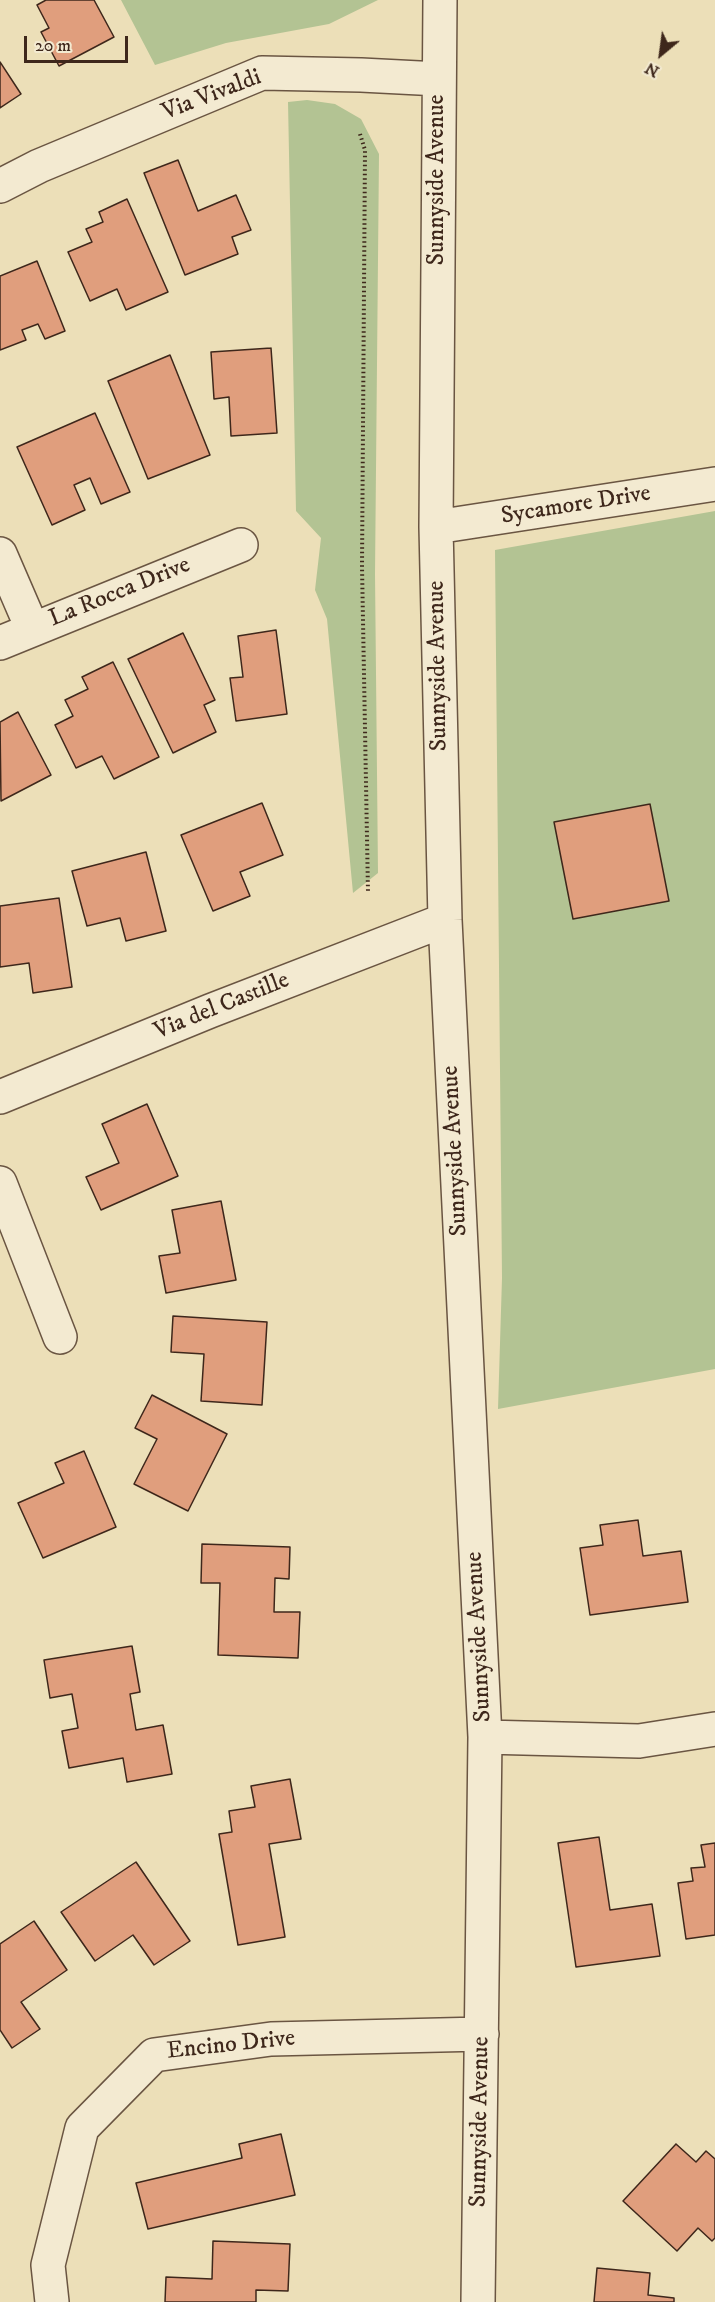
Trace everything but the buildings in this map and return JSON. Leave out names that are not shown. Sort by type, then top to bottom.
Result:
[{"type":"street","name":"Sunnyside Avenue","points":[[440,0],[436,527],[445,920],[485,1737],[478,2302]]},
{"type":"street","name":"Via Vivaldi","points":[[0,186],[39,166],[262,73],[439,79]]},
{"type":"street","name":"Sycamore Drive","points":[[436,527],[715,484]]},
{"type":"street","name":"La Rocca Drive","points":[[0,643],[32,628],[241,545]]},
{"type":"street","points":[[0,554],[32,628]]},
{"type":"street","name":"Via del Castille","points":[[0,1097],[210,1011],[445,920]]},
{"type":"street","points":[[0,1183],[60,1337]]},
{"type":"street","points":[[485,1737],[639,1741],[715,1729]]},
{"type":"street","name":"Encino Drive","points":[[52,2302],[48,2265],[82,2128],[154,2055],[271,2039],[482,2034]]},
{"type":"path","points":[[360,134],[365,150],[362,566],[368,892]]},
{"type":"green space","points":[[121,0],[378,0],[329,24],[226,43],[155,65]]},
{"type":"green space","points":[[307,100],[335,104],[361,119],[379,154],[375,574],[378,873],[353,893],[327,619],[315,590],[321,538],[296,511],[288,102]]},
{"type":"green space","points":[[715,511],[715,1369],[498,1409],[502,1278],[495,550]]}]
